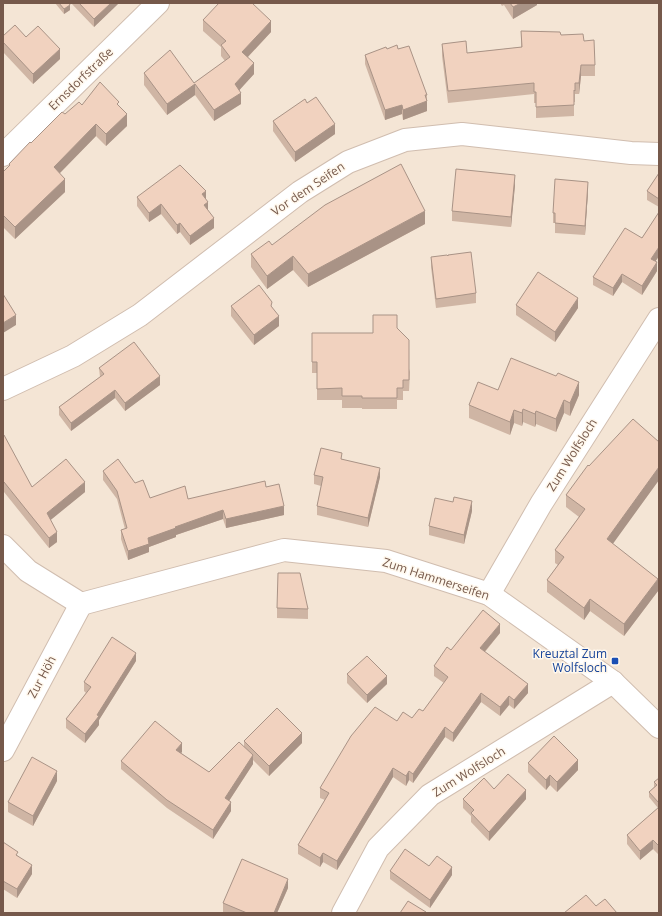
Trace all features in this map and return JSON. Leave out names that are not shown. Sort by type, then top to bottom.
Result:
[{"type":"street","name":"Ernsdorfstraße","points":[[3,155],[158,3]]},
{"type":"street","name":"Vor dem Seifen","points":[[3,389],[73,356],[140,315],[300,192],[342,165],[405,140],[462,134],[632,153],[659,154]]},
{"type":"street","name":"Zum Wolfsloch","points":[[489,594],[541,504],[659,319]]},
{"type":"street","points":[[3,546],[28,572],[82,604]]},
{"type":"street","name":"Zum Hammerseifen","points":[[82,604],[284,550],[386,561],[489,594],[613,682],[659,727]]},
{"type":"street","name":"Zur Höh","points":[[3,750],[82,604]]},
{"type":"street","name":"Zum Wolfsloch","points":[[343,913],[378,848],[430,795],[613,682]]},
{"type":"shaded area","points":[[3,3],[659,3],[659,913],[3,913]]},
{"type":"building","points":[[59,3],[69,3],[70,5],[64,9]]},
{"type":"building","points":[[79,3],[111,3],[94,19]]},
{"type":"building","points":[[219,3],[252,3],[271,21],[242,52],[254,63],[235,84],[241,93],[214,110],[195,84],[167,104],[144,73],[170,50],[194,83],[230,57],[221,45],[226,41],[203,20]]},
{"type":"building","points":[[510,3],[521,3],[513,7]]},
{"type":"building","points":[[15,25],[26,37],[38,26],[60,49],[33,74],[3,42],[3,36]]},
{"type":"building","points":[[521,31],[560,32],[561,35],[583,34],[584,41],[594,40],[595,65],[581,65],[579,83],[575,83],[574,105],[536,107],[536,92],[534,92],[534,83],[448,91],[442,44],[466,41],[467,53],[522,47]]},
{"type":"building","points":[[397,45],[398,49],[409,46],[427,95],[425,95],[427,101],[403,110],[402,105],[385,110],[365,55],[386,47],[387,49]]},
{"type":"building","points":[[100,82],[119,102],[117,104],[127,114],[106,134],[96,124],[54,167],[65,179],[15,227],[3,215],[3,172],[30,142],[31,143],[62,112],[65,114],[79,102],[82,105]]},
{"type":"building","points":[[316,97],[335,124],[295,152],[273,121],[305,99],[307,103]]},
{"type":"building","points":[[401,164],[425,211],[308,274],[293,256],[267,276],[251,254],[269,241],[272,245],[325,205]]},
{"type":"building","points":[[180,165],[206,191],[202,194],[208,202],[204,205],[214,218],[190,236],[180,223],[177,225],[161,204],[149,213],[137,197]]},
{"type":"building","points":[[456,169],[515,175],[511,217],[452,211]]},
{"type":"building","points":[[659,173],[659,199],[647,191]]},
{"type":"building","points":[[555,179],[588,182],[585,226],[555,223],[555,213],[553,213]]},
{"type":"building","points":[[659,212],[659,247],[651,259],[657,262],[642,286],[622,274],[613,288],[593,277],[625,228],[642,238]]},
{"type":"building","points":[[471,252],[476,293],[436,299],[431,257]]},
{"type":"building","points":[[538,272],[578,298],[555,332],[516,305]]},
{"type":"building","points":[[259,285],[272,302],[271,306],[279,316],[254,335],[231,306]]},
{"type":"building","points":[[3,294],[16,315],[3,323]]},
{"type":"building","points":[[373,315],[397,315],[397,328],[409,340],[409,380],[403,380],[403,388],[397,388],[397,398],[362,398],[362,396],[342,396],[342,388],[317,389],[317,362],[312,362],[312,333],[373,333]]},
{"type":"building","points":[[134,342],[160,376],[125,403],[115,390],[71,423],[59,407],[104,374],[99,368]]},
{"type":"building","points":[[511,358],[556,376],[558,373],[579,382],[570,403],[564,400],[556,419],[536,411],[535,414],[523,409],[522,413],[514,410],[510,422],[469,405],[478,382],[498,390]]},
{"type":"building","points":[[633,419],[659,442],[659,467],[607,539],[658,579],[624,624],[590,599],[584,608],[547,580],[564,557],[555,550],[585,509],[566,495],[588,465],[589,466]]},
{"type":"building","points":[[4,435],[32,487],[66,459],[85,482],[47,513],[57,532],[49,538],[4,482],[3,483]]},
{"type":"building","points":[[321,448],[342,453],[341,459],[380,468],[368,518],[317,506],[323,477],[314,475]]},
{"type":"building","points":[[118,459],[135,483],[143,480],[150,498],[185,486],[188,499],[265,481],[266,487],[279,484],[284,506],[226,519],[223,510],[148,538],[149,544],[128,551],[121,530],[127,528],[117,491],[103,471]]},
{"type":"building","points":[[454,497],[472,501],[464,535],[429,526],[435,498],[453,502]]},
{"type":"building","points":[[278,573],[300,573],[308,609],[277,608]]},
{"type":"building","points":[[483,610],[500,624],[480,648],[528,684],[514,700],[509,696],[500,707],[481,693],[453,733],[445,727],[413,774],[409,771],[406,776],[393,768],[337,861],[323,853],[320,858],[298,845],[329,793],[320,788],[351,736],[375,707],[397,721],[403,712],[412,718],[419,709],[423,711],[448,677],[434,666],[447,647],[451,650]]},
{"type":"building","points":[[112,637],[136,653],[97,715],[99,716],[85,734],[66,719],[91,687],[84,682]]},
{"type":"building","points":[[367,656],[387,676],[367,695],[347,674]]},
{"type":"building","points":[[277,708],[302,733],[269,766],[244,741]]},
{"type":"building","points":[[155,721],[182,743],[176,750],[209,772],[239,742],[253,755],[225,798],[231,802],[213,830],[167,800],[121,761]]},
{"type":"building","points":[[554,736],[578,760],[557,782],[550,775],[546,780],[528,763]]},
{"type":"building","points":[[32,757],[57,771],[33,816],[8,802]]},
{"type":"building","points":[[508,774],[526,790],[489,832],[471,813],[474,810],[463,799],[484,778],[494,789]]},
{"type":"building","points":[[659,778],[659,803],[649,792],[657,785],[654,782]]},
{"type":"building","points":[[659,807],[659,846],[653,840],[640,851],[627,835]]},
{"type":"building","points":[[3,842],[18,852],[16,855],[32,865],[17,889],[3,881]]},
{"type":"building","points":[[405,849],[429,866],[437,856],[452,867],[430,900],[390,871]]},
{"type":"building","points":[[242,859],[288,879],[274,913],[247,913],[223,903]]},
{"type":"building","points":[[586,895],[596,906],[605,899],[617,913],[564,913]]},
{"type":"building","points":[[408,901],[426,912],[400,913]]},
{"type":"place","name":"Kreuztal Zum Wolfsloch","points":[[615,661]]}]
